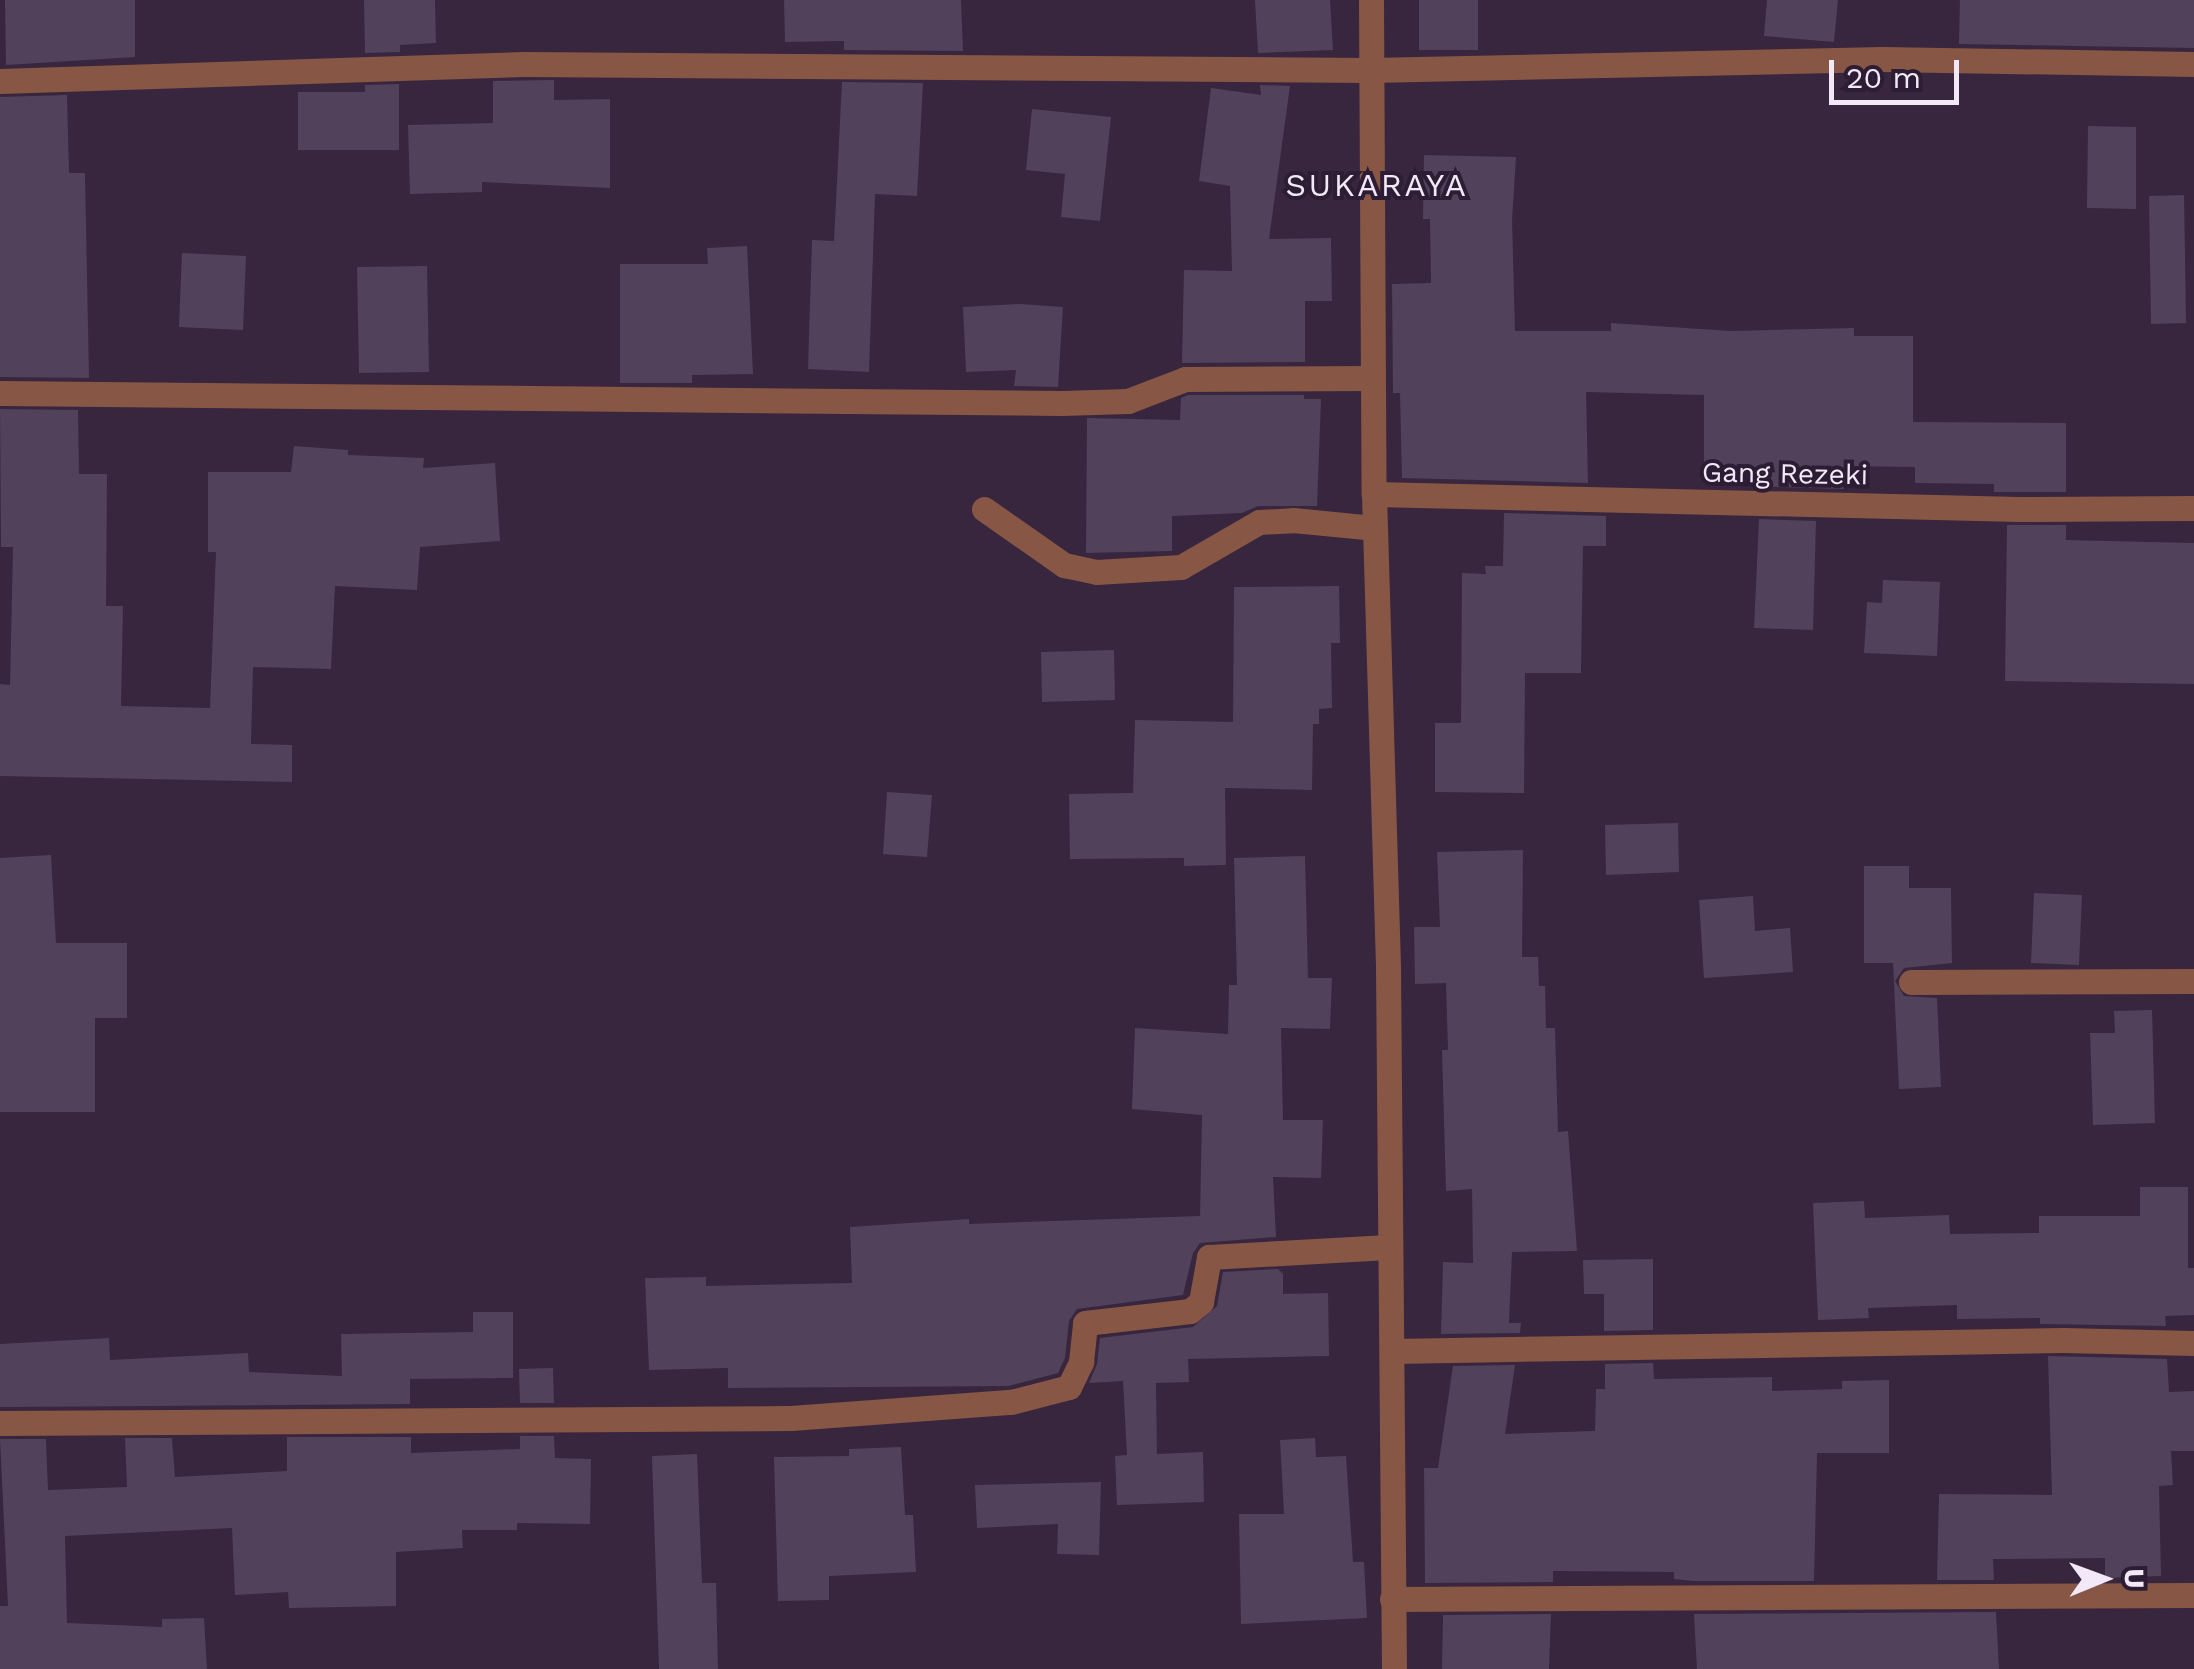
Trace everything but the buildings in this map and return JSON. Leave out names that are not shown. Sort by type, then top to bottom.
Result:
[{"type":"street","points":[[1371,0],[1374,528],[1388,968],[1394,1669]]},
{"type":"street","points":[[0,81],[523,64],[1370,70],[1882,59],[2194,64]]},
{"type":"street","points":[[0,393],[1062,403],[1128,402],[1174,380],[1372,378]]},
{"type":"street","name":"Gang Rezeki","points":[[1374,494],[2020,509],[2194,508]]},
{"type":"street","points":[[984,509],[1064,565],[1096,572],[1181,566],[1260,522],[1292,520],[1374,528]]},
{"type":"street","points":[[1912,982],[2194,981]]},
{"type":"street","points":[[0,1423],[791,1418],[1011,1402],[1069,1387],[1080,1362],[1085,1323],[1190,1312],[1201,1302],[1210,1257],[1388,1247]]},
{"type":"street","points":[[1392,1352],[2064,1340],[2194,1343]]},
{"type":"street","points":[[1392,1599],[2194,1594]]},
{"type":"district","name":"SUKARAYA","points":[[1377,185]]}]
